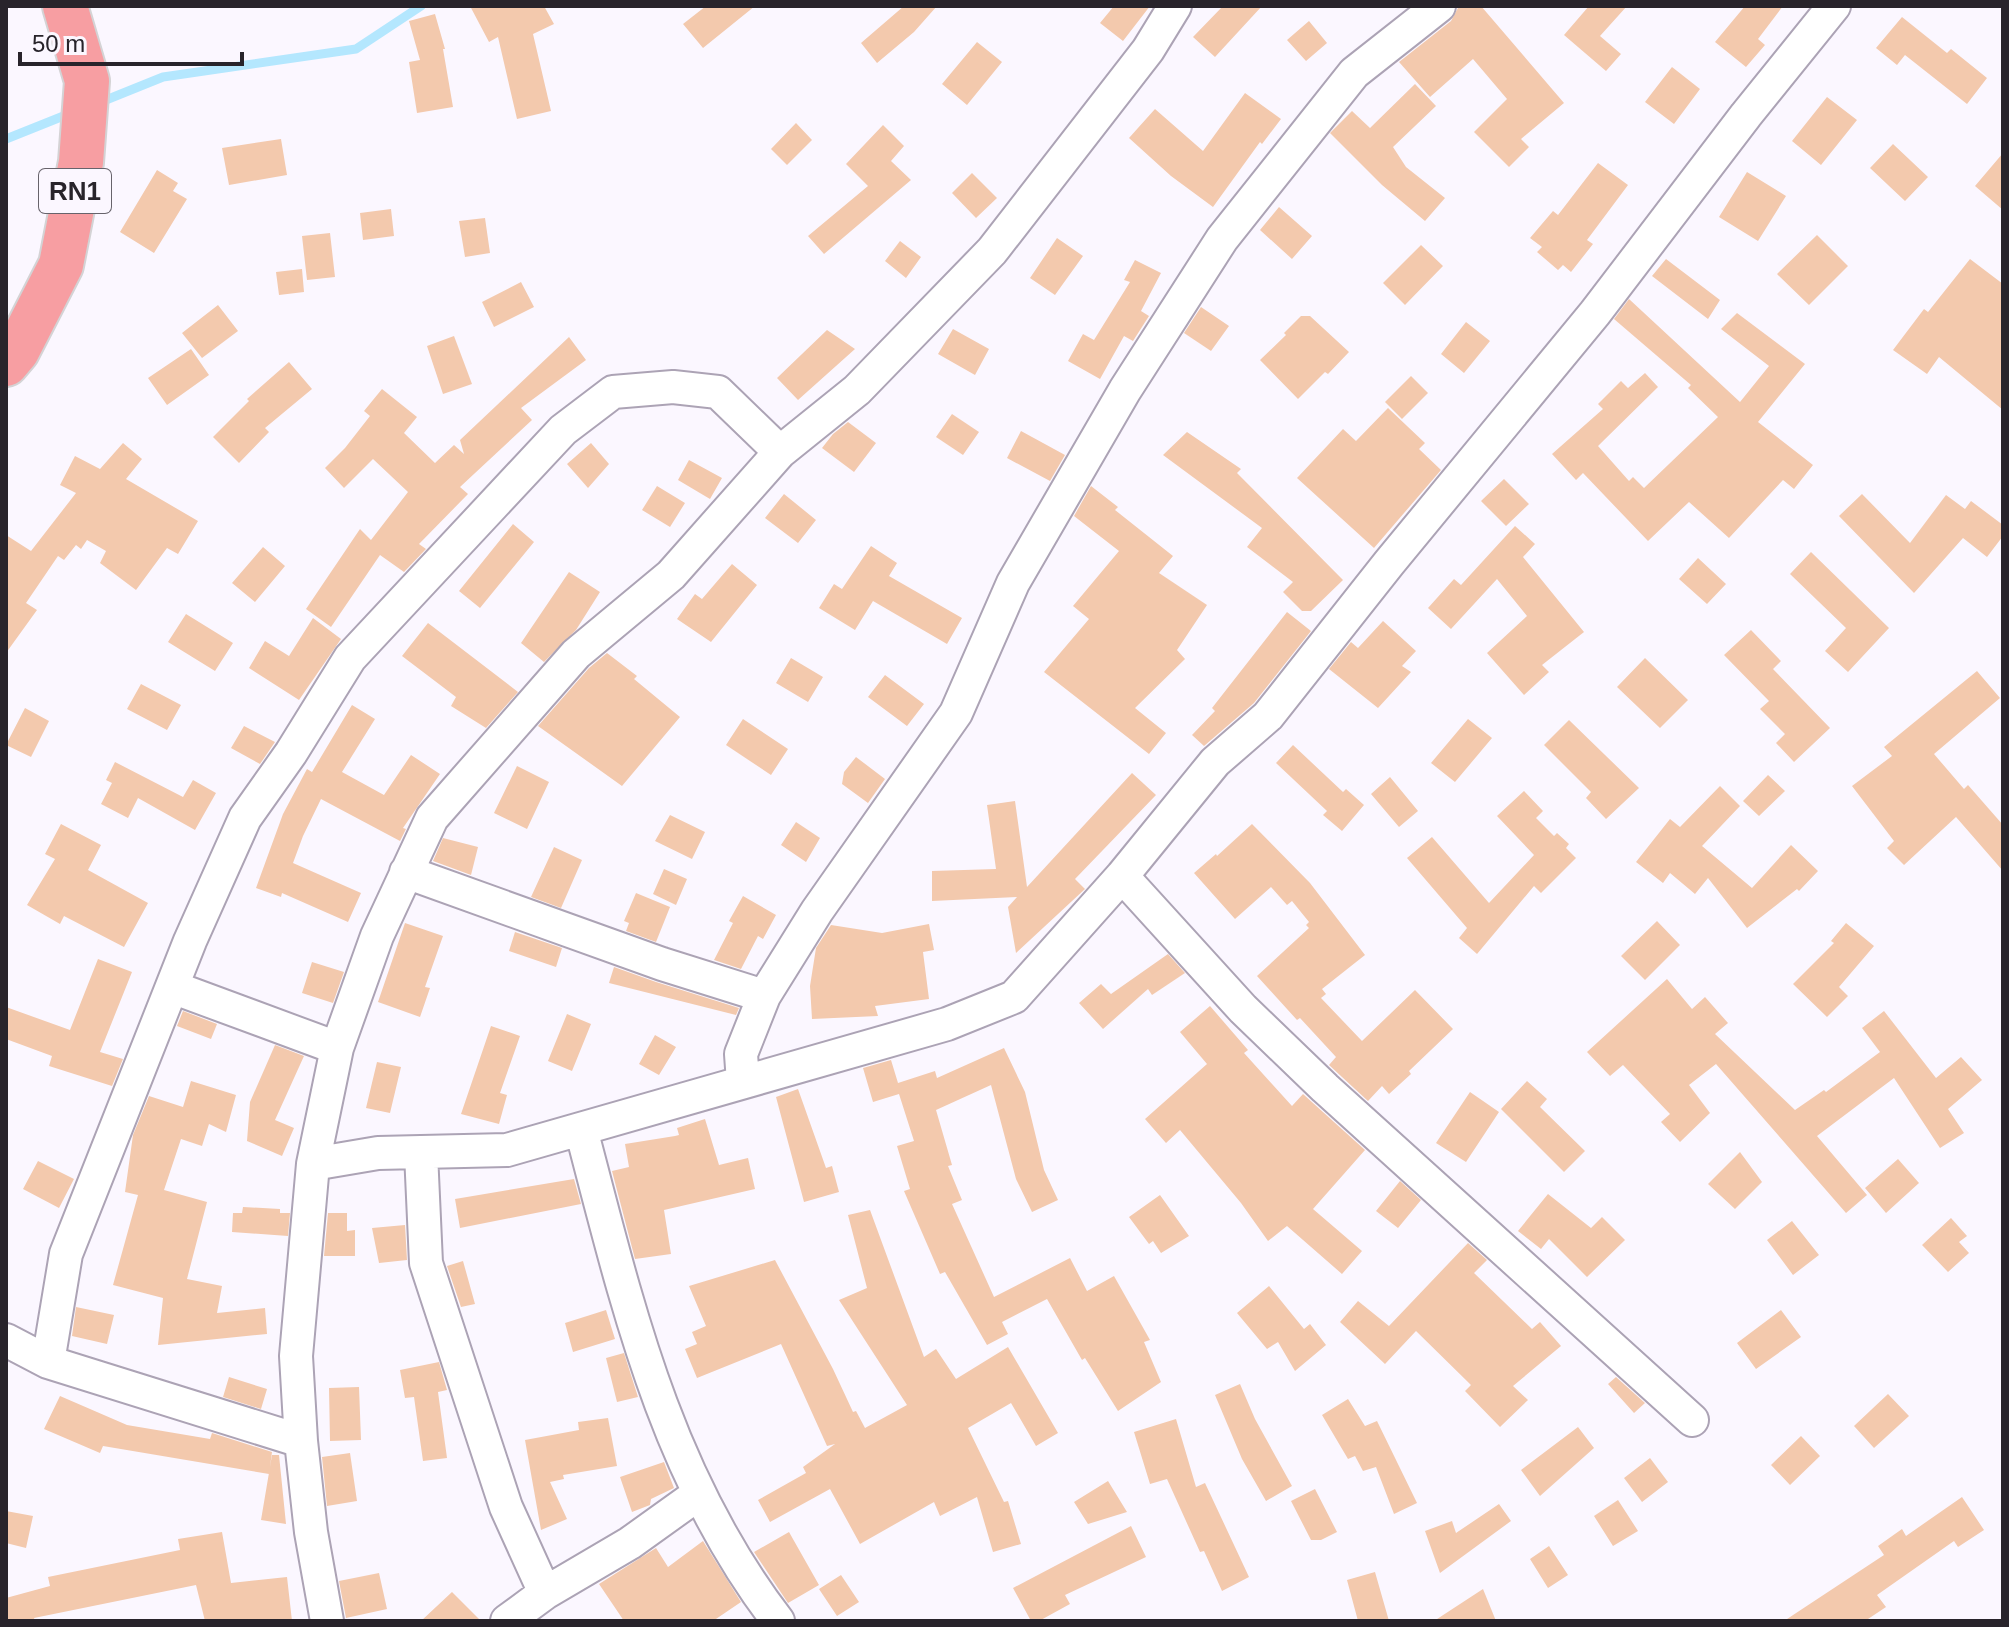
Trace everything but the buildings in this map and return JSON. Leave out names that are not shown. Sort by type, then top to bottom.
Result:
[{"type":"highway","name":"RN1","points":[[6,364],[17,351],[61,265],[81,162],[87,81],[65,6]]},
{"type":"street","points":[[327,1621],[311,1532],[296,1356],[313,1164],[337,1048],[377,936],[432,818],[576,654],[671,575],[780,452],[857,390],[992,251],[1148,50],[1175,6]]},
{"type":"street","points":[[743,1082],[741,1054],[764,996],[817,911],[956,713],[1013,583],[1125,390],[1222,239],[1354,73],[1439,6]]},
{"type":"street","points":[[313,1164],[378,1153],[507,1150],[947,1024],[1014,997],[1122,876],[1215,762],[1268,716],[1389,563],[1595,313],[1746,115],[1834,6]]},
{"type":"street","points":[[48,1362],[66,1254],[172,987],[245,818],[291,753],[350,658],[563,430],[613,392],[673,387],[718,392],[780,452]]},
{"type":"street","points":[[406,872],[662,964],[764,996]]},
{"type":"street","points":[[1122,876],[1243,1009],[1325,1088],[1692,1420]]},
{"type":"street","points":[[172,987],[337,1048]]},
{"type":"street","points":[[581,1129],[625,1298],[666,1422],[697,1495],[748,1582],[778,1621]]},
{"type":"street","points":[[421,1153],[426,1263],[506,1507],[545,1593]]},
{"type":"street","points":[[6,1340],[48,1362],[301,1441]]},
{"type":"street","points":[[507,1621],[545,1593],[630,1543],[697,1495]]},
{"type":"waterway","points":[[96,104],[163,77],[356,49],[421,6]]},
{"type":"waterway","points":[[6,139],[71,113]]}]
